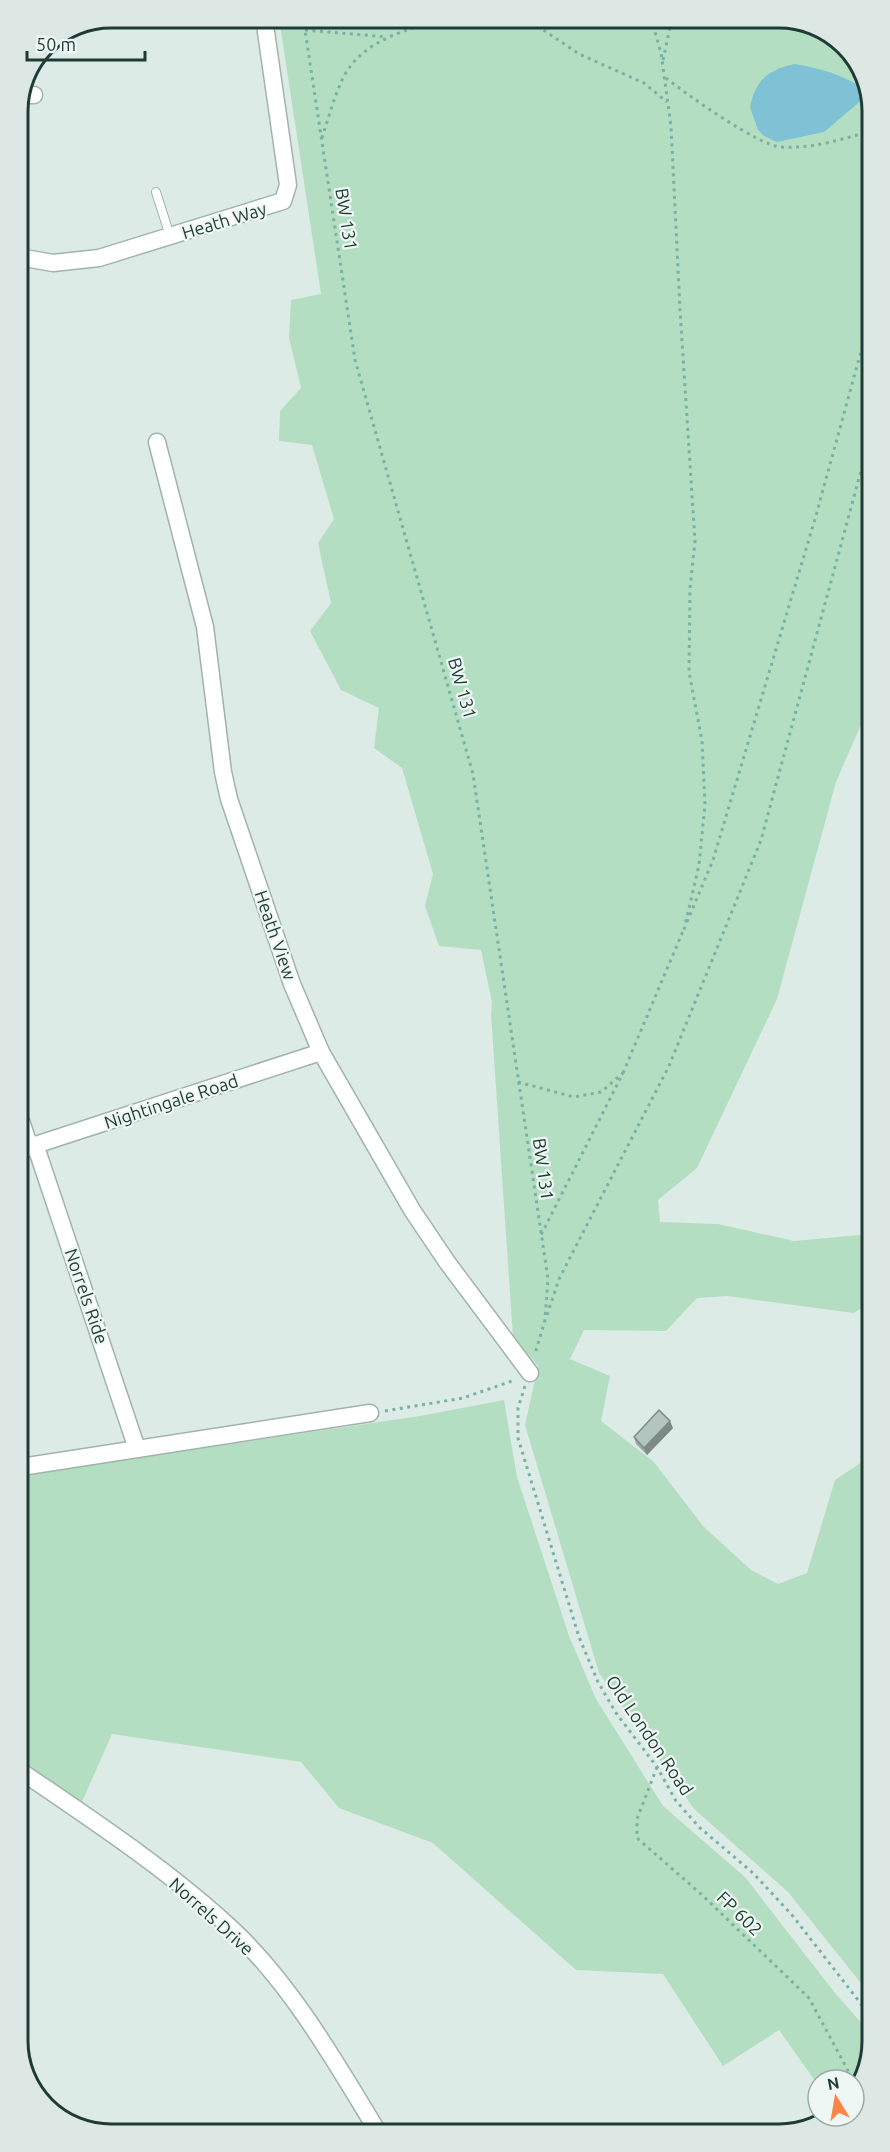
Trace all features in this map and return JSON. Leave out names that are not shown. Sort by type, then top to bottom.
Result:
[{"type":"street","name":"Heath Way","points":[[29,259],[53,263],[89,259],[278,204],[286,196],[288,185],[265,28]]},
{"type":"street","name":"Heath View","points":[[156,442],[205,627],[223,772],[229,799],[292,984],[321,1052],[412,1210],[447,1262],[530,1372]]},
{"type":"street","name":"Nightingale Road","points":[[28,1147],[321,1052]]},
{"type":"street","name":"Norrels Ride","points":[[28,1149],[38,1153],[137,1449]]},
{"type":"street","points":[[28,1466],[370,1413]]},
{"type":"street","name":"Norrels Drive","points":[[28,1776],[182,1885],[236,1933],[277,1980],[332,2057],[373,2123]]},
{"type":"lane","points":[[156,192],[170,236]]},
{"type":"path","points":[[321,139],[343,79],[360,54],[388,37],[413,28]]},
{"type":"path","points":[[540,29],[579,54],[644,83],[668,103]]},
{"type":"path","points":[[654,29],[662,62],[668,103],[695,541],[690,588],[689,672],[702,741],[705,804],[699,865],[684,930]]},
{"type":"path","points":[[662,62],[670,29]]},
{"type":"path","points":[[305,30],[388,37]]},
{"type":"path","name":"BW 131","points":[[305,30],[355,360],[473,774],[548,1279],[545,1320],[530,1372]]},
{"type":"path","points":[[664,77],[702,105],[778,147],[819,145],[862,133]]},
{"type":"path","points":[[540,1236],[623,1072],[714,860],[815,519],[862,348]]},
{"type":"path","points":[[545,1320],[559,1279],[669,1066],[762,840],[862,467]]},
{"type":"path","points":[[518,1082],[574,1097],[601,1092],[623,1072]]},
{"type":"path","points":[[370,1413],[463,1398],[499,1387],[530,1372]]},
{"type":"path","name":"Old London Road","points":[[530,1372],[518,1408],[518,1438],[579,1637],[598,1682],[616,1713],[657,1767],[676,1801],[699,1827],[753,1873],[792,1915],[862,2005]]},
{"type":"path","name":"FP 602","points":[[657,1767],[636,1819],[637,1838],[701,1894],[809,1998],[847,2068]]},
{"type":"green space","points":[[281,28],[784,29],[810,35],[829,46],[844,61],[853,75],[860,96],[862,112],[862,722],[836,782],[777,999],[697,1168],[658,1200],[660,1222],[718,1224],[794,1241],[862,1235],[862,1308],[854,1313],[727,1296],[697,1298],[666,1331],[584,1330],[570,1359],[610,1376],[601,1421],[654,1462],[703,1526],[751,1570],[778,1584],[807,1573],[835,1480],[862,1462],[862,1984],[788,1892],[694,1809],[599,1673],[525,1425],[538,1366],[513,1337],[492,1002],[481,950],[439,946],[425,906],[433,874],[402,768],[374,748],[379,708],[341,690],[310,631],[331,603],[318,543],[334,519],[312,445],[279,441],[280,411],[301,388],[289,338],[291,300],[321,294]]},
{"type":"green space","points":[[504,1400],[517,1477],[569,1636],[596,1699],[663,1806],[745,1877],[835,1993],[862,2024],[862,2040],[857,2068],[806,2068],[779,2030],[723,2066],[663,1974],[576,1970],[433,1843],[339,1808],[301,1762],[112,1734],[81,1804],[28,1766],[28,1474],[420,1416]]},
{"type":"water","points":[[795,64],[838,75],[857,85],[861,101],[824,132],[777,142],[764,136],[758,130],[750,107],[760,83],[777,69]]},
{"type":"building","points":[[659,1410],[670,1421],[644,1448],[634,1437]]}]
